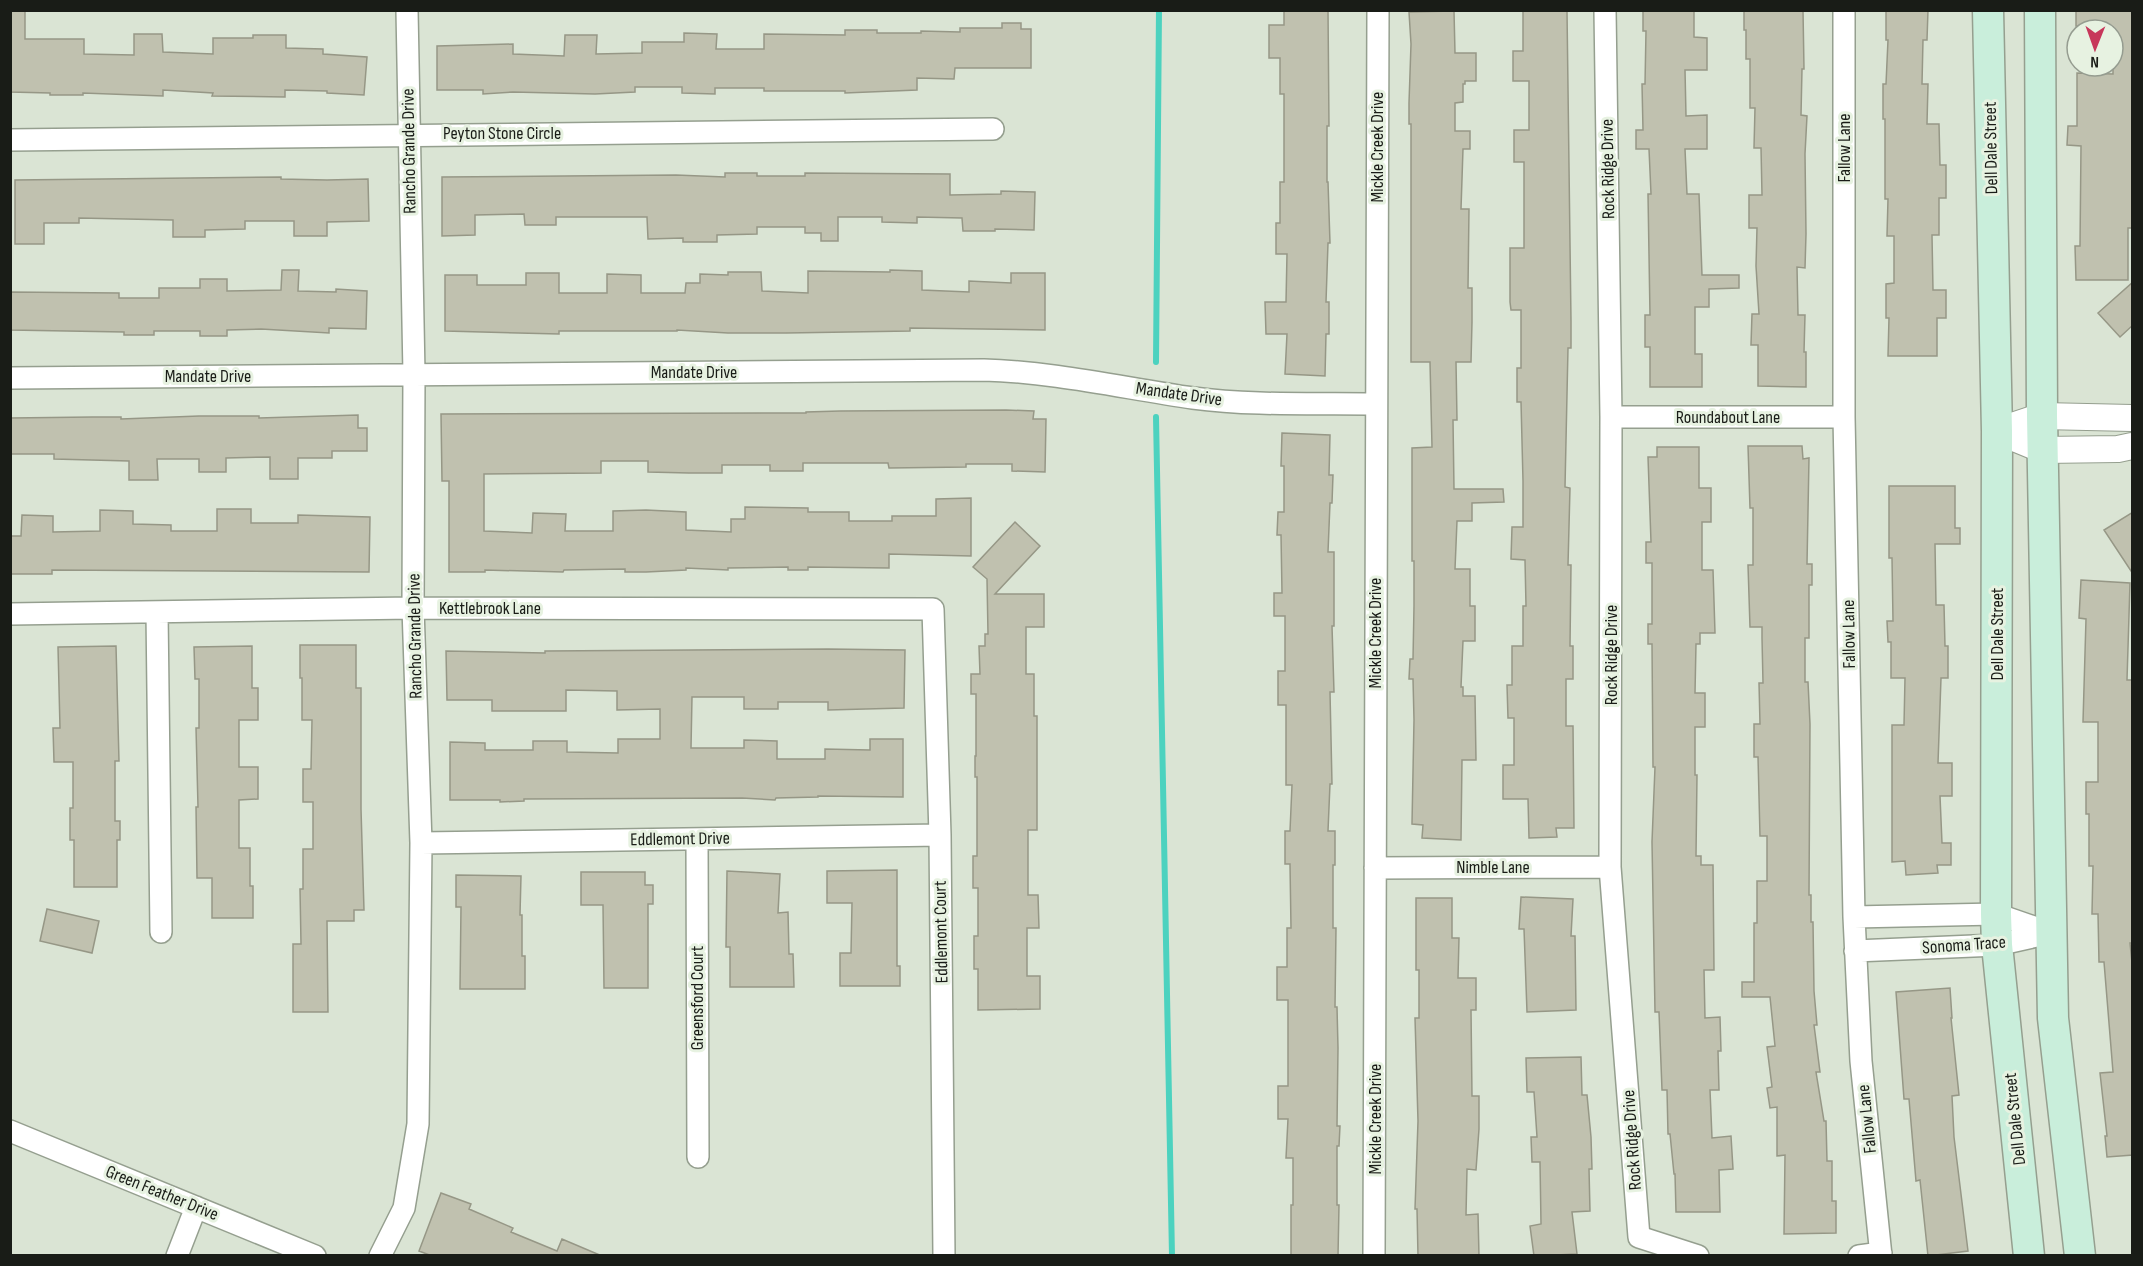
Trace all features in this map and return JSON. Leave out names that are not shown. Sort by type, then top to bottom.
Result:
[{"type":"main road","name":"Dell Dale Street","points":[[1988,10],[1998,431],[1997,945],[2030,1256]]},
{"type":"main road","points":[[2040,10],[2042,416],[2053,1018],[2080,1256]]},
{"type":"street","name":"Rancho Grande Drive","points":[[380,1256],[404,1208],[418,1124],[421,843],[413,608],[414,374],[407,10]]},
{"type":"street","name":"Mickle Creek Drive","points":[[1374,1256],[1378,10]]},
{"type":"street","name":"Rock Ridge Drive","points":[[1605,10],[1611,417],[1610,867],[1639,1237],[1698,1256]]},
{"type":"street","name":"Fallow Lane","points":[[1844,10],[1844,417],[1855,951],[1861,1061],[1881,1254]]},
{"type":"street","name":"Peyton Stone Circle","points":[[10,140],[993,129]]},
{"type":"street","name":"Mandate Drive","points":[[10,378],[1010,370],[1062,375],[1211,400],[1376,404]]},
{"type":"street","points":[[1998,431],[2042,416],[2133,418]]},
{"type":"street","name":"Roundabout Lane","points":[[1611,417],[1844,417]]},
{"type":"street","points":[[1998,431],[2043,450],[2133,447]]},
{"type":"street","name":"Kettlebrook Lane","points":[[10,614],[413,608],[933,609]]},
{"type":"street","name":"Eddlemont Court","points":[[933,609],[940,835],[944,1256]]},
{"type":"street","points":[[157,612],[161,932]]},
{"type":"street","name":"Eddlemont Drive","points":[[421,843],[940,835]]},
{"type":"street","name":"Greensford Court","points":[[697,839],[698,1156]]},
{"type":"street","name":"Nimble Lane","points":[[1375,868],[1610,867]]},
{"type":"street","name":"Sonoma Trace","points":[[1854,917],[1996,914],[2051,933]]},
{"type":"street","name":"Sonoma Trace","points":[[1855,951],[1997,945],[2051,933]]},
{"type":"street","name":"Green Feather Drive","points":[[10,1131],[315,1256]]},
{"type":"street","points":[[177,1256],[196,1207]]},
{"type":"street","points":[[1859,1256],[1881,1254]]},
{"type":"building","points":[[10,10],[25,10],[25,39],[84,39],[84,54],[134,55],[134,34],[162,34],[163,52],[213,54],[213,38],[286,35],[286,48],[323,49],[323,54],[367,57],[364,95],[285,90],[285,97],[212,96],[213,93],[163,90],[163,96],[83,93],[83,95],[50,95],[50,93],[10,92]]},
{"type":"building","points":[[1284,10],[1328,10],[1327,182],[1330,243],[1328,243],[1326,302],[1329,302],[1329,334],[1326,334],[1325,376],[1285,374],[1287,334],[1266,334],[1265,302],[1286,302],[1287,254],[1276,254],[1276,223],[1280,223],[1280,182],[1284,182],[1284,94],[1280,94],[1280,58],[1269,58],[1269,25],[1284,25]]},
{"type":"building","points":[[1643,10],[1694,10],[1694,37],[1707,38],[1707,70],[1685,70],[1686,116],[1707,115],[1707,149],[1685,149],[1687,194],[1699,194],[1702,275],[1739,275],[1739,288],[1709,289],[1709,307],[1695,307],[1695,354],[1702,354],[1702,387],[1650,387],[1650,347],[1645,347],[1645,315],[1650,315],[1649,149],[1636,149],[1636,130],[1643,130],[1642,84],[1645,84],[1646,31],[1643,31]]},
{"type":"building","points":[[1744,10],[1803,10],[1804,69],[1802,69],[1801,115],[1807,116],[1806,234],[1805,268],[1797,267],[1798,315],[1805,315],[1806,387],[1758,386],[1758,345],[1751,345],[1752,314],[1759,314],[1756,266],[1757,228],[1749,228],[1749,195],[1762,195],[1761,148],[1754,148],[1755,108],[1750,108],[1750,59],[1746,59]]},
{"type":"building","points":[[1886,10],[1928,10],[1927,40],[1923,40],[1922,84],[1928,84],[1927,124],[1939,124],[1940,165],[1946,165],[1946,198],[1939,198],[1939,235],[1932,235],[1933,290],[1946,290],[1946,318],[1937,318],[1937,356],[1888,356],[1889,318],[1886,318],[1886,284],[1894,283],[1894,236],[1887,236],[1888,199],[1885,199],[1883,84],[1886,84],[1888,40],[1886,40]]},
{"type":"building","points":[[2076,10],[2133,10],[2133,228],[2128,228],[2128,280],[2076,280],[2075,246],[2080,246],[2081,146],[2067,145],[2068,126],[2077,126],[2077,78],[2125,78],[2125,18],[2076,18]]},
{"type":"building","points":[[1454,11],[1455,53],[1476,53],[1476,81],[1465,81],[1463,102],[1455,103],[1455,131],[1470,131],[1470,149],[1463,149],[1461,209],[1469,209],[1468,288],[1472,288],[1472,322],[1471,362],[1456,362],[1457,420],[1453,420],[1454,489],[1503,489],[1504,502],[1472,503],[1472,521],[1457,521],[1455,569],[1470,569],[1470,606],[1475,606],[1475,641],[1463,641],[1461,687],[1463,687],[1463,696],[1475,696],[1476,760],[1462,760],[1461,840],[1422,838],[1423,825],[1412,824],[1414,720],[1413,679],[1409,679],[1410,659],[1413,659],[1414,606],[1412,448],[1432,447],[1430,362],[1411,362],[1411,124],[1409,124],[1409,103],[1411,44],[1409,12]]},
{"type":"building","points":[[1523,11],[1567,11],[1571,321],[1571,348],[1568,348],[1565,487],[1570,488],[1568,565],[1571,565],[1570,646],[1573,646],[1573,679],[1566,679],[1566,726],[1573,726],[1574,828],[1556,828],[1557,837],[1529,838],[1528,799],[1503,799],[1503,765],[1514,765],[1514,718],[1508,718],[1507,685],[1512,685],[1512,646],[1523,646],[1523,606],[1526,606],[1525,560],[1511,559],[1512,527],[1523,527],[1521,402],[1517,402],[1517,368],[1521,368],[1521,310],[1511,310],[1510,248],[1524,248],[1524,162],[1514,162],[1514,130],[1529,130],[1529,81],[1513,81],[1513,51],[1523,51]]},
{"type":"building","points":[[1002,23],[1021,23],[1021,29],[1031,29],[1031,68],[955,68],[954,79],[917,78],[917,90],[845,93],[845,91],[764,91],[764,88],[715,88],[715,94],[682,93],[682,87],[635,87],[635,92],[595,94],[513,92],[483,94],[483,90],[437,90],[437,46],[513,44],[513,54],[564,56],[565,35],[597,35],[596,54],[642,53],[642,42],[684,42],[684,33],[717,34],[716,49],[764,49],[764,34],[845,35],[845,30],[877,30],[877,33],[960,32],[960,28],[1002,28]]},
{"type":"building","points":[[725,173],[757,173],[757,176],[805,176],[805,173],[950,174],[950,195],[1001,194],[1001,191],[1035,192],[1034,230],[963,231],[962,218],[917,217],[917,223],[882,222],[882,217],[838,217],[838,241],[821,241],[821,233],[805,233],[805,227],[757,227],[757,234],[717,235],[717,242],[683,242],[683,238],[648,239],[647,217],[556,217],[556,225],[525,225],[524,214],[475,215],[475,235],[442,236],[442,177],[676,175],[725,177]]},
{"type":"building","points":[[281,177],[281,179],[368,179],[369,221],[327,222],[327,236],[294,236],[294,221],[245,221],[245,229],[205,230],[205,237],[173,237],[173,220],[79,218],[79,223],[44,223],[44,244],[15,244],[15,180]]},
{"type":"building","points":[[282,270],[299,270],[298,291],[336,292],[336,289],[367,291],[366,329],[329,328],[329,333],[261,329],[227,330],[227,336],[200,336],[200,331],[154,331],[154,335],[124,335],[124,332],[10,330],[10,292],[119,293],[119,298],[159,298],[159,288],[200,288],[200,279],[227,279],[227,291],[281,290]]},
{"type":"building","points":[[890,270],[922,271],[922,290],[969,292],[969,281],[1011,283],[1011,273],[1045,273],[1045,330],[910,328],[910,331],[786,333],[677,330],[559,331],[559,334],[445,331],[445,275],[477,275],[477,285],[526,285],[526,273],[559,273],[559,293],[607,293],[607,274],[641,275],[641,293],[685,293],[686,283],[700,283],[700,274],[728,275],[728,272],[761,272],[762,291],[808,293],[808,271],[890,272]]},
{"type":"building","points":[[2133,282],[2133,325],[2120,337],[2098,313]]},
{"type":"building","points":[[1034,411],[1033,419],[1046,419],[1045,472],[1012,471],[1012,464],[889,468],[888,463],[803,463],[803,471],[770,471],[770,465],[722,465],[722,473],[648,472],[648,461],[601,461],[601,473],[484,474],[484,531],[532,533],[533,513],[566,514],[565,531],[613,531],[613,511],[646,510],[686,512],[686,530],[731,532],[731,519],[745,519],[745,507],[808,508],[808,512],[849,512],[849,521],[892,521],[892,516],[936,516],[936,499],[971,498],[971,556],[889,554],[889,568],[808,567],[808,570],[788,570],[788,567],[728,568],[728,570],[686,568],[686,570],[646,572],[625,572],[625,569],[564,570],[563,572],[485,570],[485,572],[449,572],[449,481],[442,481],[441,414]]},
{"type":"building","points":[[358,415],[358,428],[367,428],[367,451],[332,451],[332,458],[298,458],[298,479],[270,479],[270,457],[226,458],[226,472],[199,472],[199,459],[157,459],[158,480],[129,480],[129,461],[54,459],[54,454],[10,454],[10,418],[121,417],[121,419],[259,416],[259,418]]},
{"type":"building","points":[[1282,433],[1330,435],[1329,475],[1333,475],[1328,552],[1334,552],[1334,626],[1332,626],[1334,692],[1330,692],[1332,784],[1330,784],[1328,831],[1335,831],[1333,928],[1336,928],[1337,1126],[1340,1126],[1339,1146],[1337,1146],[1338,1256],[1291,1256],[1293,1158],[1286,1158],[1288,1119],[1278,1119],[1278,1086],[1288,1086],[1288,1000],[1277,1000],[1277,967],[1287,967],[1287,928],[1291,928],[1290,864],[1285,864],[1285,831],[1290,831],[1292,785],[1286,785],[1286,705],[1278,705],[1278,671],[1285,671],[1285,616],[1274,616],[1274,593],[1282,593],[1281,535],[1277,535],[1278,512],[1284,512],[1284,466],[1281,466]]},
{"type":"building","points":[[1748,446],[1802,446],[1803,459],[1809,458],[1807,564],[1812,564],[1812,585],[1809,585],[1809,638],[1805,638],[1805,682],[1808,682],[1810,724],[1809,895],[1811,895],[1811,922],[1813,922],[1817,1025],[1814,1025],[1820,1072],[1816,1072],[1824,1121],[1826,1121],[1827,1161],[1832,1161],[1832,1201],[1836,1201],[1836,1233],[1784,1234],[1785,1155],[1777,1156],[1777,1107],[1770,1108],[1767,1088],[1772,1087],[1767,1047],[1775,1046],[1770,997],[1742,997],[1742,982],[1754,982],[1757,881],[1767,881],[1767,836],[1760,836],[1758,757],[1754,757],[1754,724],[1760,724],[1759,683],[1763,683],[1762,627],[1750,627],[1748,565],[1753,565],[1753,508],[1750,508]]},
{"type":"building","points":[[1657,447],[1699,447],[1699,488],[1711,488],[1711,522],[1702,522],[1702,570],[1713,570],[1715,633],[1700,633],[1700,644],[1696,644],[1695,693],[1705,693],[1705,727],[1695,727],[1696,856],[1701,856],[1701,865],[1713,865],[1714,970],[1704,970],[1705,1018],[1720,1017],[1721,1051],[1718,1051],[1719,1090],[1710,1090],[1712,1138],[1731,1136],[1733,1169],[1719,1170],[1720,1212],[1676,1212],[1675,1174],[1670,1134],[1668,1134],[1667,1090],[1662,1090],[1659,1012],[1655,1012],[1652,842],[1655,767],[1653,767],[1652,644],[1648,644],[1648,624],[1652,624],[1652,563],[1646,563],[1646,542],[1651,542],[1648,457],[1657,457]]},
{"type":"building","points":[[1889,486],[1955,486],[1955,528],[1960,528],[1960,544],[1935,544],[1936,605],[1944,605],[1945,646],[1948,646],[1948,678],[1941,678],[1938,763],[1952,763],[1952,796],[1940,796],[1942,843],[1951,843],[1951,865],[1937,865],[1938,873],[1906,875],[1905,861],[1892,862],[1892,725],[1904,725],[1905,678],[1891,678],[1891,642],[1888,642],[1887,621],[1893,621],[1892,558],[1889,558]]},
{"type":"building","points":[[217,509],[251,509],[251,523],[298,523],[298,515],[370,517],[369,572],[52,570],[52,574],[10,574],[10,536],[21,536],[22,515],[53,516],[53,532],[100,531],[100,510],[133,511],[133,524],[171,525],[171,531],[217,531]]},
{"type":"building","points":[[2133,512],[2133,574],[2104,530]]},
{"type":"building","points":[[1015,522],[1040,546],[995,594],[1044,594],[1044,627],[1026,627],[1026,674],[1034,674],[1034,716],[1037,716],[1037,830],[1028,830],[1028,895],[1038,895],[1039,928],[1027,928],[1027,976],[1040,976],[1040,1009],[978,1010],[978,969],[974,969],[974,936],[978,936],[978,888],[973,888],[973,856],[977,856],[976,694],[971,694],[971,674],[980,674],[979,646],[985,646],[985,634],[988,634],[987,579],[973,567]]},
{"type":"building","points":[[2081,580],[2130,583],[2127,680],[2133,680],[2133,943],[2130,943],[2133,973],[2133,1155],[2107,1157],[2100,1073],[2113,1072],[2104,962],[2099,962],[2098,914],[2092,914],[2093,866],[2089,866],[2089,814],[2086,814],[2086,782],[2098,782],[2098,722],[2083,722],[2086,619],[2079,618]]},
{"type":"building","points":[[300,645],[356,645],[356,688],[361,688],[364,910],[354,910],[354,921],[327,921],[328,1012],[293,1012],[293,944],[301,944],[300,889],[303,889],[303,849],[313,849],[313,802],[303,802],[303,769],[311,769],[312,720],[302,720]]},
{"type":"building","points":[[116,646],[119,761],[115,761],[115,821],[120,821],[120,840],[117,840],[117,887],[74,887],[74,840],[70,840],[73,762],[54,762],[53,728],[60,728],[58,647]]},
{"type":"building","points":[[252,646],[252,688],[258,688],[258,720],[239,720],[239,767],[258,767],[258,799],[239,800],[239,848],[250,848],[253,918],[212,918],[212,878],[197,878],[196,728],[199,728],[199,679],[195,679],[194,647]]},
{"type":"building","points":[[905,650],[904,708],[828,710],[828,702],[778,702],[778,709],[744,709],[744,697],[692,697],[691,748],[744,748],[744,740],[777,741],[777,759],[825,759],[825,749],[870,750],[870,739],[903,739],[903,797],[818,796],[776,798],[775,800],[742,798],[524,799],[524,801],[500,802],[500,800],[450,800],[450,742],[485,743],[485,750],[533,750],[533,741],[567,741],[567,752],[618,753],[618,739],[660,739],[660,709],[617,710],[617,691],[566,690],[566,711],[492,711],[492,700],[447,700],[446,651],[545,653],[545,651]]},
{"type":"building","points":[[897,870],[897,966],[900,966],[900,986],[840,986],[840,953],[851,953],[852,903],[827,903],[827,871]]},
{"type":"building","points":[[727,871],[780,874],[778,913],[788,912],[789,954],[793,954],[794,987],[730,987],[730,947],[726,947]]},
{"type":"building","points":[[581,872],[645,872],[645,885],[653,885],[653,904],[648,904],[648,988],[604,988],[603,905],[581,905]]},
{"type":"building","points":[[456,875],[521,876],[520,915],[522,915],[522,956],[525,956],[525,989],[460,989],[461,907],[456,907]]},
{"type":"building","points":[[1521,897],[1573,899],[1571,936],[1575,936],[1576,1010],[1527,1012],[1524,929],[1519,929]]},
{"type":"building","points":[[1416,898],[1452,898],[1452,938],[1459,938],[1458,978],[1476,978],[1476,1010],[1471,1010],[1472,1096],[1479,1096],[1479,1129],[1476,1170],[1467,1169],[1466,1215],[1478,1214],[1479,1256],[1418,1256],[1417,1209],[1415,1209],[1418,1121],[1415,1018],[1419,1018]]},
{"type":"building","points":[[47,909],[99,921],[92,953],[40,941]]},
{"type":"building","points":[[1950,988],[1959,1095],[1952,1096],[1954,1137],[1968,1251],[1928,1256],[1920,1180],[1916,1181],[1909,1099],[1904,1099],[1896,992]]},
{"type":"building","points":[[1581,1057],[1582,1095],[1587,1095],[1591,1137],[1590,1211],[1572,1212],[1577,1254],[1534,1256],[1530,1226],[1541,1224],[1540,1162],[1532,1162],[1531,1137],[1537,1137],[1534,1092],[1527,1092],[1526,1058]]},
{"type":"building","points":[[441,1193],[471,1204],[469,1209],[513,1228],[511,1232],[557,1251],[562,1239],[602,1256],[432,1256],[419,1251]]},
{"type":"waterway","points":[[1156,362],[1159,10]]},
{"type":"waterway","points":[[1156,417],[1172,1256]]}]
